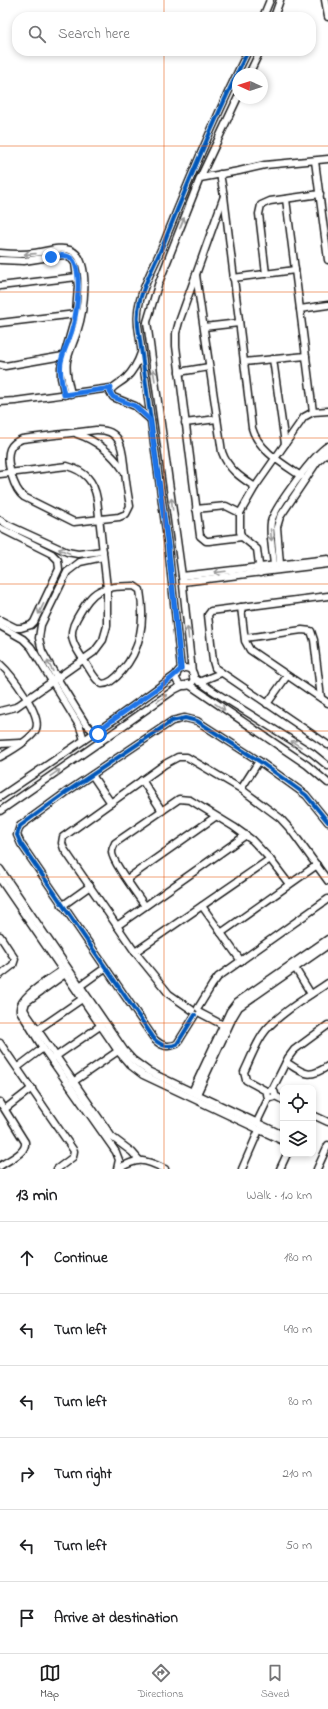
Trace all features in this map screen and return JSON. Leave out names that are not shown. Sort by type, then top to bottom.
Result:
[{"type":"street","points":[[265,12],[270,0]]},
{"type":"street","points":[[276,12],[280,0]]},
{"type":"street","points":[[325,0],[328,17]]},
{"type":"street","points":[[241,68],[246,56]]},
{"type":"street","points":[[252,68],[258,56]]},
{"type":"street","points":[[1,795],[17,786],[115,719],[177,674],[181,669],[166,534],[138,327],[138,308],[145,287],[160,255],[191,177],[226,96],[232,87]]},
{"type":"street","points":[[226,96],[232,97]]},
{"type":"street","points":[[0,811],[174,690],[192,681],[193,674],[182,579],[148,327],[150,310],[168,259],[200,178],[235,104]]},
{"type":"street","points":[[200,178],[265,165],[328,159]]},
{"type":"street","points":[[315,161],[328,260]]},
{"type":"street","points":[[220,174],[253,434],[259,443],[275,458],[301,476]]},
{"type":"street","points":[[266,274],[259,209],[265,202],[320,194]]},
{"type":"street","points":[[224,196],[176,333],[176,346],[198,532],[202,539],[210,541],[242,537]]},
{"type":"street","points":[[286,199],[313,412]]},
{"type":"street","points":[[0,253],[28,254],[65,249],[74,252],[80,259],[84,277],[82,308],[77,333],[66,366],[68,395]]},
{"type":"street","points":[[160,255],[168,259]]},
{"type":"street","points":[[0,260],[24,261],[65,256],[72,259],[75,263],[77,277],[76,314],[72,331],[63,356],[60,372],[68,395]]},
{"type":"street","points":[[233,278],[295,270]]},
{"type":"street","points":[[196,274],[224,459],[233,472],[255,487]]},
{"type":"street","points":[[0,286],[77,277]]},
{"type":"street","points":[[300,309],[328,305]]},
{"type":"street","points":[[0,323],[76,314]]},
{"type":"street","points":[[204,327],[239,323]]},
{"type":"street","points":[[0,402],[68,395],[111,388],[122,382],[132,372],[141,352]]},
{"type":"street","points":[[0,365],[5,366],[63,356]]},
{"type":"street","points":[[244,362],[306,356]]},
{"type":"street","points":[[273,359],[285,444]]},
{"type":"street","points":[[179,372],[209,367]]},
{"type":"street","points":[[111,388],[110,392],[113,397],[135,406],[150,420]]},
{"type":"street","points":[[259,570],[257,549],[242,537],[240,532],[240,513],[255,487],[304,417],[313,412],[328,411]]},
{"type":"street","points":[[185,423],[217,419]]},
{"type":"street","points":[[102,430],[114,434],[121,444],[125,472],[130,506],[123,516],[74,522],[24,497],[16,489],[9,454],[10,449],[17,441],[102,430]]},
{"type":"street","points":[[76,433],[88,438],[109,452],[125,472]]},
{"type":"street","points":[[277,565],[271,521],[277,509],[301,476],[328,446]]},
{"type":"street","points":[[277,565],[277,528],[280,517],[319,456],[328,452]]},
{"type":"street","points":[[0,474],[67,466],[76,469],[88,477],[96,489],[107,588],[108,626],[103,640],[94,652],[16,707],[0,711]]},
{"type":"street","points":[[196,509],[226,506],[240,513]]},
{"type":"street","points":[[164,519],[167,521],[174,518]]},
{"type":"street","points":[[1,522],[72,554],[103,554]]},
{"type":"street","points":[[0,528],[48,551],[58,560],[61,575],[41,625],[40,645],[55,680],[80,727],[84,740]]},
{"type":"street","points":[[166,534],[171,532],[176,535]]},
{"type":"street","points":[[48,551],[52,545]]},
{"type":"street","points":[[0,620],[16,628],[31,625],[61,575],[80,562],[103,554]]},
{"type":"street","points":[[259,570],[277,565],[328,559]]},
{"type":"street","points":[[182,579],[328,564]]},
{"type":"street","points":[[134,586],[140,590],[143,618],[140,639],[134,654],[118,676],[106,684],[98,682],[83,659],[73,641],[72,628],[89,598],[98,591],[107,588],[134,586]]},
{"type":"street","points":[[328,596],[211,611],[209,613],[213,661],[215,668],[328,745]]},
{"type":"street","points":[[241,607],[245,638],[250,650],[328,703]]},
{"type":"street","points":[[34,622],[41,625]]},
{"type":"street","points":[[0,626],[18,635],[27,643],[85,723],[96,732],[100,742]]},
{"type":"street","points":[[245,638],[302,630],[310,631],[314,640],[321,698]]},
{"type":"street","points":[[0,664],[15,680],[37,719],[38,724],[33,734],[0,757]]},
{"type":"street","points":[[181,669],[188,669],[199,682],[312,753],[328,766]]},
{"type":"street","points":[[199,682],[221,673]]},
{"type":"street","points":[[177,674],[178,681],[307,765],[328,783]]},
{"type":"street","points":[[267,704],[287,676]]},
{"type":"street","points":[[328,822],[302,792],[259,761],[190,718],[172,721],[92,775],[24,823],[17,835],[20,844],[62,906],[151,1035],[162,1046],[172,1046],[177,1044],[215,981],[240,961],[328,899]]},
{"type":"street","points":[[115,719],[116,724],[120,728]]},
{"type":"street","points":[[0,744],[21,742]]},
{"type":"street","points":[[223,1025],[196,1011],[169,994],[135,952],[64,849],[62,843],[63,837],[172,759],[183,756],[193,759],[241,789],[284,822],[328,881]]},
{"type":"street","points":[[241,789],[259,761]]},
{"type":"street","points":[[92,775],[111,803]]},
{"type":"street","points":[[30,777],[36,786]]},
{"type":"street","points":[[142,780],[162,811]]},
{"type":"street","points":[[17,786],[22,789],[23,795]]},
{"type":"street","points":[[145,906],[112,856],[113,847],[116,843],[183,798],[190,800],[246,835],[270,859],[290,884]]},
{"type":"street","points":[[127,879],[215,817]]},
{"type":"street","points":[[117,926],[246,835]]},
{"type":"street","points":[[135,952],[270,859]]},
{"type":"street","points":[[221,933],[317,865]]},
{"type":"street","points":[[0,869],[64,972],[100,1026],[118,1051],[136,1070],[219,1108],[257,1122],[280,1133]]},
{"type":"street","points":[[0,879],[80,986],[128,1056],[172,1086],[194,1093],[259,1130],[280,1140]]},
{"type":"street","points":[[62,906],[90,886]]},
{"type":"street","points":[[202,906],[240,961]]},
{"type":"street","points":[[0,936],[15,959],[11,967],[0,975]]},
{"type":"street","points":[[202,1076],[223,1025],[230,1011],[237,1002],[295,968],[328,942]]},
{"type":"street","points":[[194,1093],[236,1012],[265,985],[328,942]]},
{"type":"street","points":[[80,986],[105,968]]},
{"type":"street","points":[[295,968],[311,994]]},
{"type":"street","points":[[64,972],[29,1000],[24,1006],[26,1013],[55,1057],[112,1137],[132,1152],[139,1160]]},
{"type":"street","points":[[64,972],[25,998],[20,1005],[22,1015],[43,1048],[116,1152],[119,1160],[117,1169]]},
{"type":"street","points":[[280,1098],[246,1080],[244,1072],[266,1030],[300,1002],[328,983]]},
{"type":"street","points":[[37,1030],[82,999]]},
{"type":"street","points":[[257,1122],[286,1062],[294,1050],[328,1025]]},
{"type":"street","points":[[55,1057],[100,1026]]},
{"type":"street","points":[[0,1043],[74,1151],[73,1157],[57,1169]]},
{"type":"street","points":[[18,1068],[43,1048]]},
{"type":"street","points":[[73,1082],[118,1051]]},
{"type":"street","points":[[286,1062],[300,1071],[310,1074],[319,1072],[328,1066]]},
{"type":"street","points":[[5,1109],[32,1088]]},
{"type":"street","points":[[0,1102],[26,1146],[23,1151],[0,1166]]},
{"type":"street","points":[[316,1116],[328,1122]]},
{"type":"street","points":[[242,1169],[259,1130]]},
{"type":"street","points":[[317,1169],[328,1145]]},
{"type":"street","points":[[280,1169],[286,1157]]},
{"type":"street","points":[[117,1169],[129,1162],[139,1160],[165,1169]]},
{"type":"cycle path","points":[[181,669],[168,546],[138,329],[138,312],[140,300],[146,284],[226,96],[246,56]]},
{"type":"cycle path","points":[[195,1015],[177,1044],[165,1046],[155,1040],[21,844],[17,835],[20,826],[68,791],[172,721],[185,718],[197,721],[259,761],[306,795],[328,822]]},
{"type":"route","points":[[51,257],[63,255],[68,256],[74,261],[77,268],[78,296],[76,314],[72,331],[63,356],[60,372],[64,395],[111,388],[111,396],[135,406],[150,420],[168,546],[181,669],[169,680],[96,732],[98,734]]}]
